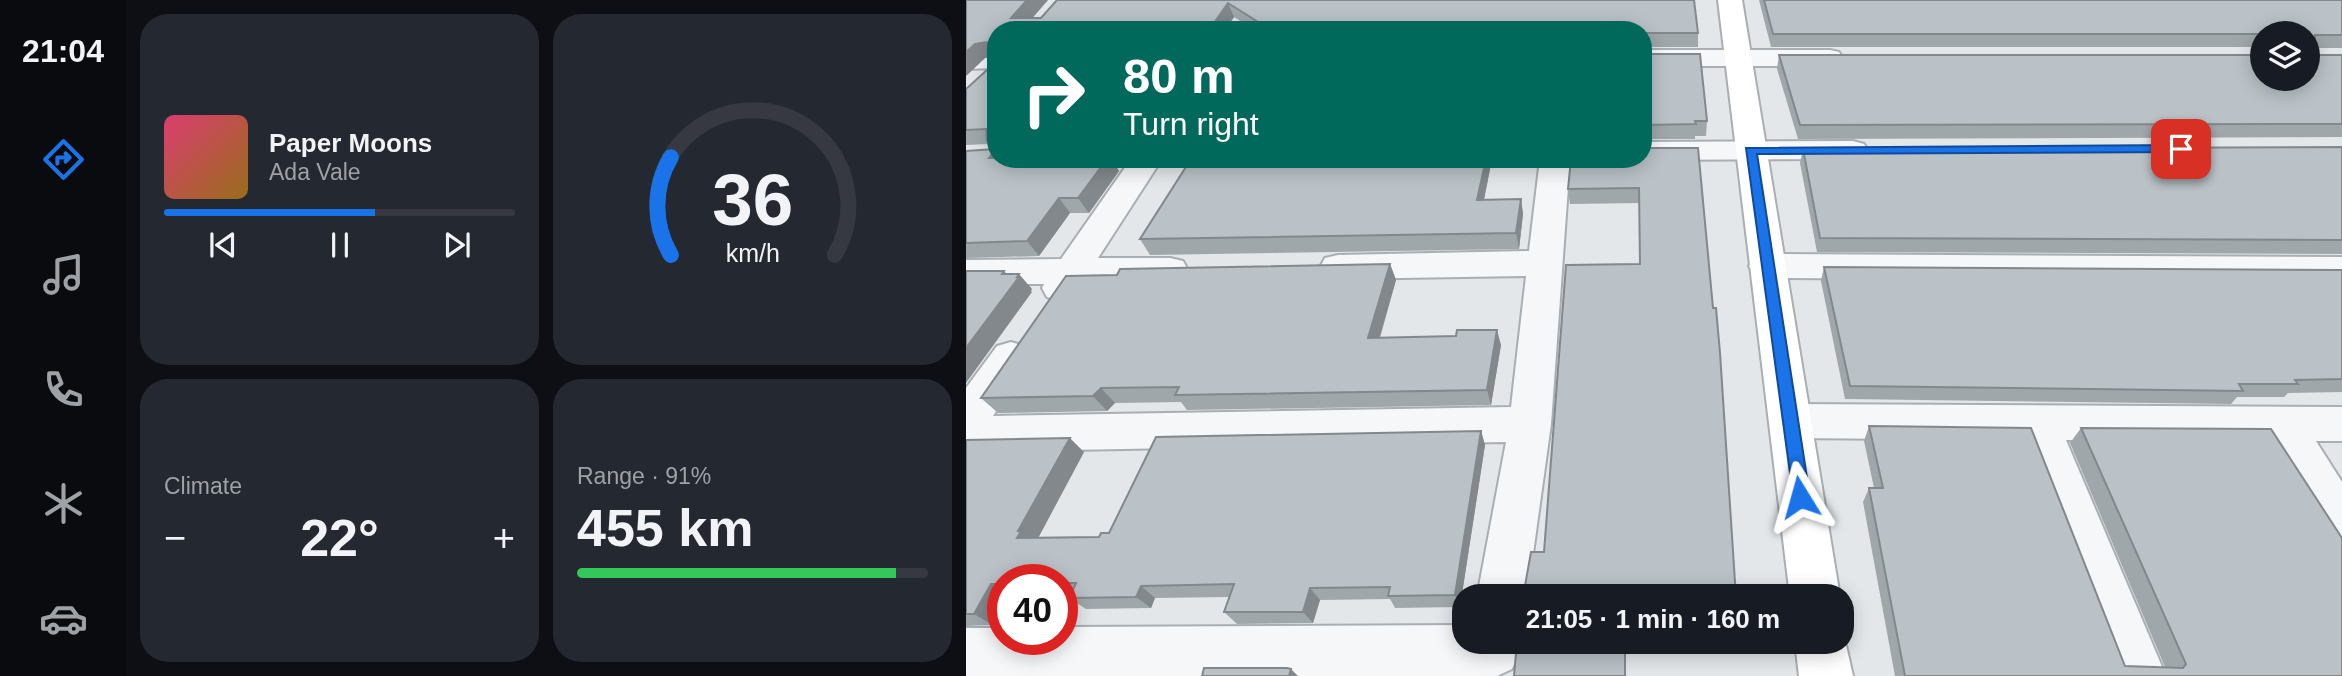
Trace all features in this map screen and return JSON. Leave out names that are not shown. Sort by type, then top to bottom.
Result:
[{"type":"street","points":[[1730,0],[1813,584]]},
{"type":"street","points":[[1652,58],[1861,58]]},
{"type":"street","points":[[966,61],[987,61]]},
{"type":"street","points":[[976,86],[987,75]]},
{"type":"street","points":[[1652,151],[1888,150]]},
{"type":"street","points":[[966,421],[1141,168]]},
{"type":"street","points":[[1504,584],[1530,424],[1554,168]]},
{"type":"street","points":[[1308,268],[1546,263]]},
{"type":"street","points":[[1767,266],[2342,268]]},
{"type":"street","points":[[966,272],[1197,270]]},
{"type":"street","points":[[1790,421],[2342,424]]},
{"type":"street","points":[[2037,422],[2138,676]]},
{"type":"street","points":[[2281,422],[2342,523]]},
{"type":"street","points":[[966,434],[1530,424]]},
{"type":"street","points":[[966,654],[1493,656]]},
{"type":"street","points":[[1823,654],[1826,676]]},
{"type":"building","points":[[966,0],[1027,0],[1011,18],[1041,18],[1057,0],[1694,0],[1698,33],[1652,33],[1652,21],[1257,21],[1228,3],[1215,21],[987,21],[987,42],[975,44],[966,52]]},
{"type":"building","points":[[1764,0],[2342,0],[2342,35],[2320,35],[2320,21],[2250,21],[2250,34],[1773,34]]},
{"type":"building","points":[[1652,54],[1700,54],[1707,121],[1695,121],[1696,124],[1652,125]]},
{"type":"building","points":[[1779,55],[2250,55],[2250,91],[2320,91],[2320,55],[2342,55],[2342,124],[1800,125]]},
{"type":"building","points":[[987,70],[987,141],[986,129],[966,130],[966,89]]},
{"type":"building","points":[[2342,147],[2342,240],[1820,238],[1803,149]]},
{"type":"building","points":[[1652,148],[1698,148],[1713,308],[1716,308],[1720,353],[1735,584],[1525,584],[1531,552],[1544,552],[1566,265],[1640,264],[1639,188],[1568,189],[1570,168],[1652,168]]},
{"type":"building","points":[[987,150],[987,168],[1100,168],[1078,198],[1059,198],[1027,241],[966,243],[966,151]]},
{"type":"building","points":[[1185,168],[1484,168],[1477,200],[1521,199],[1516,233],[1140,239]]},
{"type":"building","points":[[1390,264],[1368,338],[1456,336],[1457,330],[1497,330],[1487,390],[1175,395],[1179,387],[1101,388],[1093,396],[981,398],[1066,276],[1117,275],[1120,269]]},
{"type":"building","points":[[1824,267],[2342,270],[2342,379],[2295,380],[2298,384],[2239,384],[2243,391],[1850,386]]},
{"type":"building","points":[[966,271],[1004,271],[1002,274],[1019,274],[1019,277],[966,348]]},
{"type":"building","points":[[1869,426],[2031,428],[2125,666],[2183,668],[2186,664],[2081,428],[2271,429],[2342,538],[2342,676],[1905,676],[1869,488],[1883,488]]},
{"type":"building","points":[[1481,431],[1457,584],[1452,584],[1452,595],[1388,596],[1390,587],[1310,588],[1303,612],[1224,612],[1234,584],[1141,586],[1136,597],[1078,598],[1078,564],[987,564],[987,591],[974,614],[966,614],[966,440],[1070,438],[1018,531],[1021,531],[1017,538],[1099,537],[1101,533],[1109,533],[1156,437]]},
{"type":"building","points":[[1516,654],[1625,654],[1625,676],[1514,676]]},
{"type":"building","points":[[1204,668],[1291,669],[1289,676],[1202,676]]},
{"type":"route","points":[[1800,497],[1750,151],[2181,149]]}]
